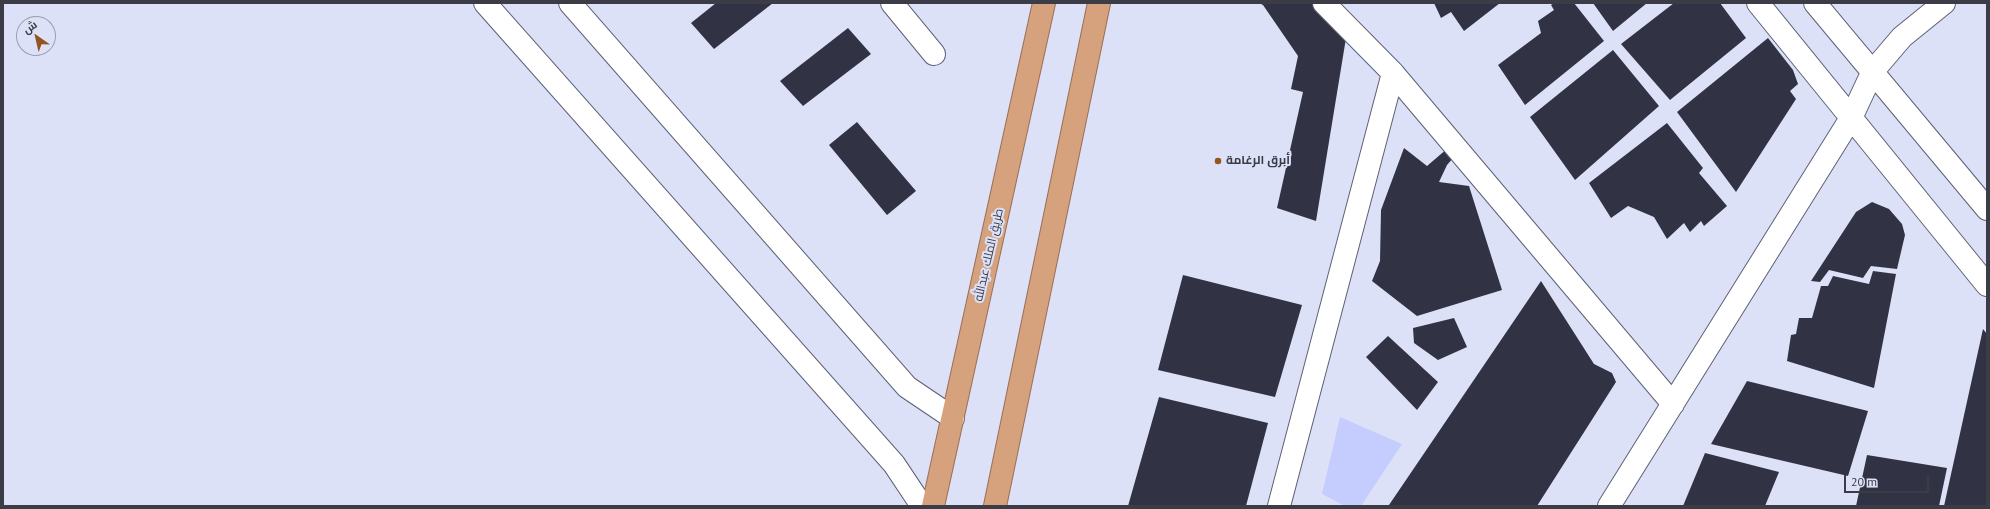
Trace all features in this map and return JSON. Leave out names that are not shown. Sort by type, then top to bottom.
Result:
[{"type":"highway","name":"طريق الملك عبدالله","points":[[933,506],[1044,3]]},
{"type":"highway","points":[[995,506],[1099,3]]},
{"type":"street","points":[[485,3],[888,458],[922,506]]},
{"type":"street","points":[[570,3],[907,387],[953,418]]},
{"type":"street","points":[[892,3],[934,54]]},
{"type":"street","points":[[1324,3],[1393,73],[1673,404]]},
{"type":"street","points":[[1758,3],[1987,285]]},
{"type":"street","points":[[1815,3],[1987,209]]},
{"type":"street","points":[[1609,506],[1851,118],[1873,71],[1902,37],[1944,3]]},
{"type":"street","points":[[1279,506],[1393,73]]},
{"type":"shaded area","points":[[1340,417],[1402,444],[1361,506],[1345,506],[1322,494]]},
{"type":"building","points":[[716,3],[773,3],[714,49],[691,23]]},
{"type":"building","points":[[1259,3],[1313,3],[1346,38],[1316,221],[1277,208],[1303,92],[1291,89],[1298,56],[1263,5]]},
{"type":"building","points":[[1434,3],[1500,3],[1464,31],[1451,12],[1441,18]]},
{"type":"building","points":[[1554,3],[1574,3],[1604,41],[1525,105],[1498,65],[1541,33],[1538,21],[1554,10],[1551,5]]},
{"type":"building","points":[[1593,3],[1647,3],[1613,31]]},
{"type":"building","points":[[1674,3],[1720,3],[1746,38],[1670,100],[1621,44]]},
{"type":"building","points":[[848,28],[871,54],[803,106],[780,81]]},
{"type":"building","points":[[1768,38],[1793,70],[1798,84],[1790,91],[1796,99],[1736,192],[1677,112]]},
{"type":"building","points":[[1613,50],[1659,106],[1575,180],[1530,117]]},
{"type":"building","points":[[857,122],[916,191],[887,215],[829,145]]},
{"type":"building","points":[[1667,123],[1703,168],[1699,173],[1727,206],[1704,226],[1701,221],[1690,232],[1684,223],[1667,239],[1654,217],[1628,206],[1611,218],[1589,183]]},
{"type":"building","points":[[1404,148],[1427,166],[1448,148],[1454,157],[1447,165],[1439,182],[1469,186],[1502,290],[1417,316],[1372,281],[1380,261],[1381,210]]},
{"type":"building","points":[[1872,202],[1889,209],[1902,224],[1905,235],[1897,269],[1871,266],[1863,278],[1829,270],[1820,282],[1811,281],[1856,212]]},
{"type":"building","points":[[1873,271],[1896,274],[1874,388],[1787,361],[1791,335],[1796,334],[1799,318],[1812,318],[1821,286],[1828,286],[1833,276],[1869,284]]},
{"type":"building","points":[[1183,275],[1302,305],[1275,397],[1158,370]]},
{"type":"building","points":[[1541,281],[1594,364],[1612,373],[1616,382],[1537,506],[1389,505]]},
{"type":"building","points":[[1454,318],[1467,347],[1438,360],[1414,343],[1413,328]]},
{"type":"building","points":[[1983,329],[1987,334],[1987,506],[1944,506]]},
{"type":"building","points":[[1388,336],[1438,382],[1417,410],[1366,357]]},
{"type":"building","points":[[1747,381],[1868,411],[1848,476],[1711,444]]},
{"type":"building","points":[[1159,397],[1268,423],[1246,506],[1128,506]]},
{"type":"building","points":[[1705,453],[1779,472],[1765,506],[1683,506]]},
{"type":"building","points":[[1867,455],[1947,468],[1939,506],[1856,506]]},
{"type":"place","name":"أبرق الرغامة","points":[[1218,161]]}]
